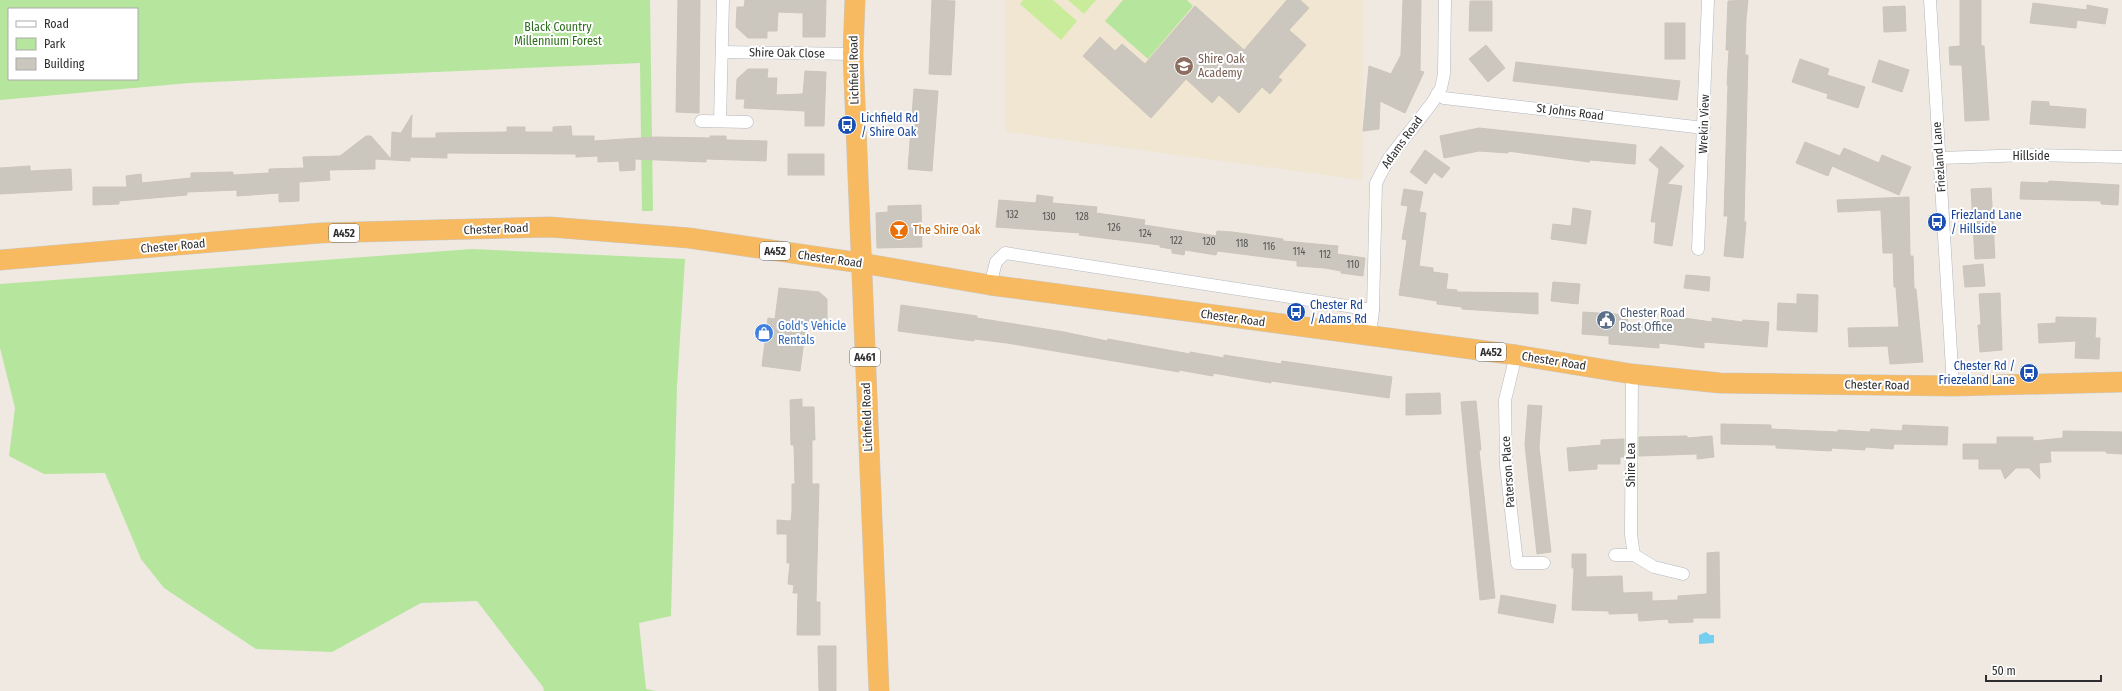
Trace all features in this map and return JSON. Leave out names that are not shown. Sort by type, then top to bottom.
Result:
[{"type":"highway","name":"Lichfield Road","points":[[855,0],[853,54],[879,691]]},
{"type":"highway","name":"Chester Road","points":[[0,260],[320,234],[550,227],[689,238],[861,263],[990,285],[1516,355],[1632,374],[1720,383],[1953,386],[2122,382]]},
{"type":"street","points":[[720,121],[723,0]]},
{"type":"street","name":"Adams Road","points":[[1370,336],[1373,310],[1376,183],[1388,158],[1437,94],[1444,74],[1444,0]]},
{"type":"street","name":"Wrekin View","points":[[1698,249],[1708,0]]},
{"type":"street","name":"Friezland Lane","points":[[1930,0],[1953,386]]},
{"type":"street","name":"Shire Oak Close","points":[[722,52],[853,54]]},
{"type":"street","name":"St Johns Road","points":[[1437,94],[1444,98],[1704,128]]},
{"type":"street","points":[[701,122],[747,122]]},
{"type":"street","name":"Hillside","points":[[1940,158],[2028,155],[2122,157]]},
{"type":"street","points":[[990,285],[996,262],[1005,254],[1373,310]]},
{"type":"street","name":"Paterson Place","points":[[1516,355],[1505,400],[1506,466],[1517,563],[1544,563]]},
{"type":"street","name":"Shire Lea","points":[[1632,374],[1631,535],[1634,555]]},
{"type":"street","points":[[1615,555],[1634,555],[1654,567],[1683,574]]},
{"type":"shaded area","name":"Shire Oak Academy","points":[[1006,0],[1363,0],[1362,180],[1006,132]]},
{"type":"green space","name":"Black Country Millennium Forest","points":[[0,0],[650,0],[653,211],[642,211],[640,63],[189,83],[0,100]]},
{"type":"green space","points":[[1023,0],[1053,0],[1077,21],[1061,40],[1020,4]]},
{"type":"green space","points":[[1068,0],[1096,0],[1084,14]]},
{"type":"green space","points":[[1123,0],[1187,0],[1193,6],[1148,59],[1105,21]]},
{"type":"green space","points":[[472,249],[685,259],[677,386],[671,616],[639,623],[646,689],[656,691],[544,691],[543,687],[477,601],[421,603],[332,652],[256,649],[164,588],[141,559],[105,473],[44,474],[9,456],[15,408],[0,348],[0,284]]},
{"type":"water","points":[[1706,632],[1710,635],[1714,635],[1714,643],[1699,644],[1699,635]]},
{"type":"building","points":[[678,0],[700,0],[699,113],[676,112]]},
{"type":"building","points":[[745,0],[826,0],[825,37],[803,37],[803,13],[778,12],[777,31],[767,31],[767,38],[748,38],[736,27],[737,7],[744,7]]},
{"type":"building","points":[[932,0],[955,1],[951,75],[929,74]]},
{"type":"building","points":[[1287,0],[1300,0],[1309,8],[1289,30],[1306,45],[1278,77],[1282,80],[1270,94],[1262,87],[1239,113],[1219,95],[1212,103],[1186,79],[1151,118],[1083,56],[1100,37],[1115,51],[1122,44],[1145,64],[1195,6],[1244,50]]},
{"type":"building","points":[[1403,0],[1421,0],[1420,71],[1424,72],[1405,113],[1380,101],[1379,129],[1363,131],[1369,66],[1391,74],[1401,55]]},
{"type":"building","points":[[1748,0],[1745,55],[1748,55],[1744,222],[1746,222],[1743,258],[1724,256],[1728,216],[1724,216],[1729,50],[1726,50],[1728,1]]},
{"type":"building","points":[[1960,0],[1981,0],[1981,46],[1984,46],[1989,120],[1965,121],[1962,65],[1950,65],[1949,47],[1960,46]]},
{"type":"building","points":[[1470,1],[1492,1],[1492,31],[1469,31]]},
{"type":"building","points":[[2033,3],[2087,10],[2087,5],[2108,9],[2105,24],[2077,20],[2076,28],[2030,23]]},
{"type":"building","points":[[1905,6],[1906,31],[1884,32],[1883,7]]},
{"type":"building","points":[[1665,23],[1685,23],[1685,59],[1665,59]]},
{"type":"building","points":[[1486,45],[1505,68],[1488,82],[1469,59]]},
{"type":"building","points":[[1800,59],[1829,69],[1827,75],[1865,87],[1858,108],[1827,98],[1828,94],[1792,82]]},
{"type":"building","points":[[1879,60],[1909,70],[1902,92],[1872,82]]},
{"type":"building","points":[[1516,62],[1680,81],[1677,100],[1513,81]]},
{"type":"building","points":[[748,69],[768,69],[767,78],[777,78],[776,95],[803,94],[805,71],[826,72],[824,126],[805,126],[805,111],[744,108],[745,99],[736,99],[737,79]]},
{"type":"building","points":[[914,89],[938,91],[932,171],[908,169]]},
{"type":"building","points":[[2032,101],[2049,102],[2049,106],[2086,109],[2085,128],[2030,124]]},
{"type":"building","points":[[412,115],[411,138],[436,138],[436,133],[507,132],[507,127],[525,127],[525,132],[553,132],[553,127],[571,126],[572,136],[594,136],[594,141],[656,137],[710,138],[710,136],[726,136],[726,140],[767,141],[766,161],[706,159],[706,162],[635,159],[635,170],[620,171],[619,161],[598,162],[598,156],[576,157],[576,154],[447,153],[447,158],[410,157],[410,161],[375,159],[375,169],[329,170],[330,180],[299,182],[299,201],[279,202],[279,193],[237,196],[237,190],[187,192],[187,195],[119,201],[119,204],[93,205],[93,187],[127,187],[126,176],[141,174],[142,183],[191,178],[191,173],[233,172],[233,175],[269,173],[269,169],[304,168],[303,157],[340,156],[366,136],[371,136],[391,159],[392,132],[401,133]]},
{"type":"building","points":[[1479,128],[1636,145],[1635,164],[1590,160],[1589,162],[1508,151],[1508,153],[1479,151],[1444,158],[1440,136]]},
{"type":"building","points":[[1805,142],[1840,156],[1844,148],[1879,163],[1882,155],[1911,167],[1899,195],[1832,166],[1828,176],[1796,163]]},
{"type":"building","points":[[1661,146],[1684,166],[1667,184],[1682,186],[1672,246],[1654,243],[1656,222],[1651,222],[1659,169],[1649,160]]},
{"type":"building","points":[[1425,150],[1450,168],[1442,178],[1434,172],[1426,184],[1410,172]]},
{"type":"building","points":[[788,154],[824,154],[824,175],[788,175]]},
{"type":"building","points":[[30,166],[30,171],[71,169],[72,190],[0,194],[0,168]]},
{"type":"building","points":[[2049,181],[2119,185],[2118,205],[2101,204],[2101,201],[2020,199],[2021,182],[2048,183]]},
{"type":"building","points":[[1991,188],[1995,258],[1975,259],[1971,189]]},
{"type":"building","points":[[1404,189],[1423,192],[1419,212],[1426,213],[1419,266],[1433,268],[1433,272],[1448,274],[1446,289],[1457,290],[1457,292],[1538,293],[1538,314],[1462,309],[1462,307],[1437,304],[1437,301],[1399,295],[1407,240],[1402,239],[1408,206],[1401,205]]},
{"type":"building","points":[[1037,195],[1053,197],[1052,203],[1097,207],[1096,213],[1145,220],[1144,225],[1216,236],[1217,231],[1232,232],[1283,239],[1283,241],[1338,246],[1337,254],[1365,258],[1363,276],[1341,273],[1341,271],[1325,268],[1297,266],[1297,261],[1217,251],[1216,255],[1185,250],[1184,255],[1172,253],[1172,249],[1160,247],[1160,245],[1079,235],[1080,233],[996,227],[999,200],[1036,203]]},
{"type":"building","points":[[1909,197],[1910,256],[1913,256],[1914,289],[1916,289],[1923,362],[1890,364],[1888,346],[1849,347],[1848,328],[1899,327],[1896,287],[1894,287],[1893,253],[1883,253],[1881,210],[1838,212],[1837,200]]},
{"type":"building","name":"The Shire Oak","points":[[921,205],[922,247],[877,248],[876,213],[888,212],[888,206]]},
{"type":"building","points":[[1573,208],[1591,211],[1586,244],[1551,239],[1553,224],[1571,226]]},
{"type":"building","points":[[1983,264],[1985,286],[1965,287],[1963,266]]},
{"type":"building","points":[[1686,275],[1710,277],[1709,291],[1684,288]]},
{"type":"building","points":[[1553,282],[1580,284],[1578,304],[1551,301]]},
{"type":"building","points":[[779,288],[819,292],[827,299],[827,326],[806,324],[800,371],[762,366],[768,318],[775,319]]},
{"type":"building","points":[[2000,293],[2002,350],[1980,352],[1978,325],[1981,325],[1979,294]]},
{"type":"building","points":[[1797,294],[1818,295],[1817,332],[1777,330],[1778,303],[1797,304]]},
{"type":"building","points":[[901,305],[977,316],[977,318],[1190,354],[1190,352],[1224,358],[1224,355],[1281,364],[1282,361],[1392,377],[1389,398],[1271,381],[1271,383],[1213,373],[1213,376],[1179,370],[1179,372],[1007,343],[974,339],[974,341],[898,331]]},
{"type":"building","points":[[1583,312],[1628,315],[1627,323],[1662,325],[1663,315],[1712,322],[1712,318],[1742,322],[1743,320],[1769,322],[1767,347],[1704,342],[1704,348],[1659,343],[1659,348],[1609,344],[1609,336],[1582,334]]},
{"type":"building","points":[[2056,317],[2096,318],[2095,338],[2100,338],[2099,359],[2075,358],[2076,341],[2039,343],[2038,324],[2056,323]]},
{"type":"building","points":[[1440,393],[1441,414],[1406,415],[1406,394]]},
{"type":"building","points":[[802,399],[802,407],[814,407],[815,440],[812,440],[812,484],[819,484],[816,602],[820,602],[820,635],[797,635],[798,593],[793,593],[794,585],[788,584],[790,563],[787,563],[787,534],[777,534],[777,520],[791,521],[792,484],[795,484],[794,445],[791,445],[790,400]]},
{"type":"building","points":[[1476,401],[1481,450],[1479,450],[1495,598],[1480,600],[1461,402]]},
{"type":"building","points":[[1528,405],[1542,406],[1539,447],[1551,552],[1537,554],[1525,445]]},
{"type":"building","points":[[1721,424],[1771,425],[1771,429],[1838,432],[1838,430],[1870,432],[1871,429],[1902,431],[1903,425],[1948,427],[1947,445],[1894,444],[1893,449],[1865,447],[1865,450],[1832,448],[1831,451],[1776,448],[1776,445],[1721,444]]},
{"type":"building","points":[[2063,431],[2122,432],[2122,454],[2106,453],[2106,451],[2050,451],[2051,462],[2039,463],[2040,479],[2029,468],[2016,468],[2005,479],[2001,469],[1979,469],[1979,459],[1963,459],[1963,444],[1997,444],[1997,437],[2033,437],[2033,441],[2063,438]]},
{"type":"building","points":[[1687,436],[1687,438],[1712,436],[1714,457],[1697,459],[1697,454],[1639,456],[1639,437]]},
{"type":"building","points":[[1624,439],[1624,457],[1620,457],[1620,464],[1597,464],[1597,469],[1569,471],[1567,448],[1601,445],[1601,440]]},
{"type":"building","points":[[1719,552],[1720,618],[1693,618],[1693,622],[1669,623],[1668,619],[1639,621],[1638,613],[1609,614],[1609,611],[1572,610],[1574,568],[1572,568],[1572,554],[1586,554],[1586,577],[1622,576],[1623,593],[1652,592],[1652,601],[1678,600],[1678,596],[1707,594],[1707,553]]},
{"type":"building","points":[[1501,595],[1556,605],[1553,623],[1498,613]]},
{"type":"building","points":[[818,646],[836,646],[836,691],[819,691]]},
{"type":"place","name":"Shire Oak Academy","points":[[1184,66]]},
{"type":"place","name":"Lichfield Rd / Shire Oak","points":[[847,125]]},
{"type":"place","name":"Friezland Lane / Hillside","points":[[1937,222]]},
{"type":"place","name":"The Shire Oak","points":[[899,230]]},
{"type":"place","name":"Chester Rd / Adams Rd","points":[[1296,312]]},
{"type":"place","name":"Chester Road Post Office","points":[[1606,320]]},
{"type":"place","name":"Gold's Vehicle Rentals","points":[[764,333]]},
{"type":"place","name":"Chester Rd / Friezeland Lane","points":[[2029,373]]}]
